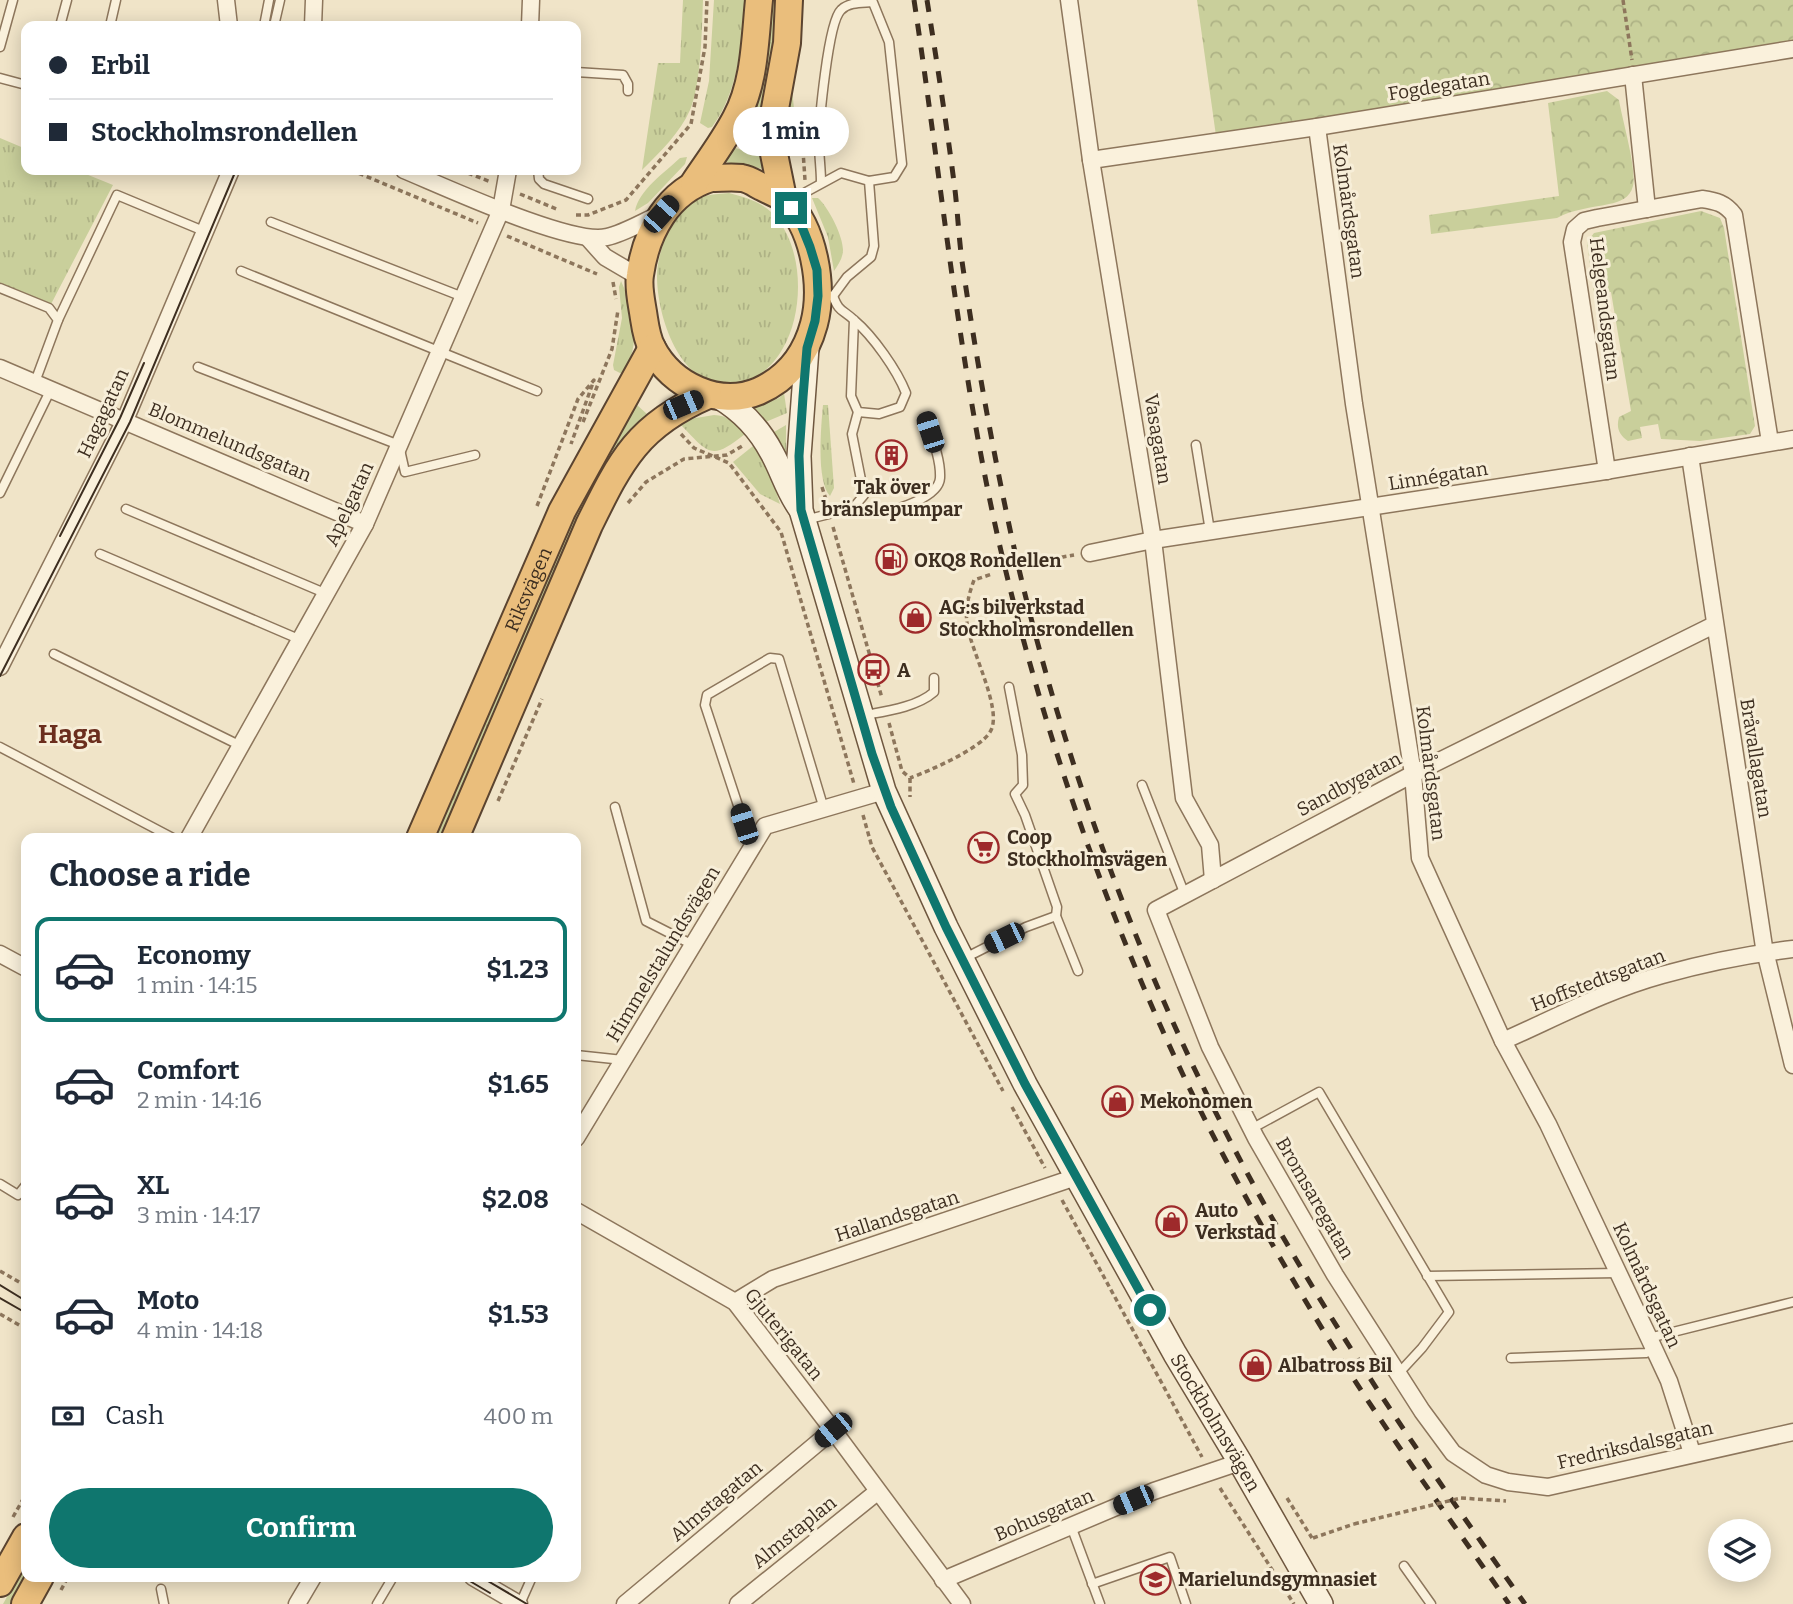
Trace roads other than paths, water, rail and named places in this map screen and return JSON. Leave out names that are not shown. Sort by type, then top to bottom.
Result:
[{"type":"highway","points":[[694,183],[711,178],[744,178],[787,203],[798,217],[825,296],[807,348],[771,386],[746,397],[714,396],[682,382],[652,348],[628,270],[648,242],[661,214],[678,195],[694,183],[737,118],[748,88],[754,56],[759,0]]},
{"type":"highway","points":[[787,203],[773,149],[772,125],[787,43],[789,0]]},
{"type":"highway","name":"Riksvägen","points":[[422,833],[562,511],[652,348]]},
{"type":"highway","name":"Riksvägen","points":[[456,833],[612,478],[648,430],[683,405],[714,396]]},
{"type":"highway","points":[[0,1583],[21,1546]]},
{"type":"highway","points":[[25,1604],[37,1582]]},
{"type":"main road","name":"Stockholmsvägen","points":[[802,515],[799,456],[807,348]]},
{"type":"main road","name":"Stockholmsvägen","points":[[714,396],[733,405],[761,435],[773,453],[802,515],[884,791],[962,959],[1076,1177],[1175,1354],[1321,1604]]},
{"type":"street","points":[[226,0],[228,21]]},
{"type":"street","points":[[313,21],[314,0]]},
{"type":"street","points":[[530,21],[531,0]]},
{"type":"street","name":"Vasagatan","points":[[1069,0],[1091,160],[1153,540],[1184,798],[1210,845],[1213,880]]},
{"type":"street","name":"Fogdegatan","points":[[1091,160],[1317,127],[1793,49]]},
{"type":"street","points":[[1633,75],[1647,209]]},
{"type":"street","name":"Kolmårdsgatan","points":[[1317,127],[1370,508],[1413,774],[1420,858],[1503,1041],[1548,1124],[1669,1381],[1692,1453]]},
{"type":"street","name":"Hagagatan","points":[[2,660],[125,420],[229,175]]},
{"type":"street","points":[[416,175],[501,210],[588,239],[607,237],[661,214]]},
{"type":"street","name":"Apelgatan","points":[[192,833],[365,523],[501,210],[507,175]]},
{"type":"street","name":"Helgeandsgatan","points":[[1607,471],[1572,242],[1575,229],[1584,221],[1702,199],[1717,201],[1727,206],[1734,215],[1770,443]]},
{"type":"street","points":[[588,239],[605,257],[628,270]]},
{"type":"street","name":"Blommelundsgatan","points":[[0,368],[365,523]]},
{"type":"street","name":"Linnégatan","points":[[1090,553],[1153,540],[1607,471],[1793,439]]},
{"type":"street","name":"Bråvallagatan","points":[[1690,456],[1766,952],[1793,1065]]},
{"type":"street","name":"Sandbygatan","points":[[1156,910],[1413,774],[1714,625]]},
{"type":"street","name":"Himmelstalundsvägen","points":[[581,1130],[765,826],[884,791]]},
{"type":"street","name":"Bromsaregatan","points":[[1156,910],[1210,1047],[1251,1129],[1335,1275],[1398,1374],[1453,1453],[1486,1475]]},
{"type":"street","name":"Hoffstedtsgatan","points":[[1503,1041],[1590,1001],[1659,975],[1766,952],[1793,949]]},
{"type":"street","points":[[0,954],[21,965]]},
{"type":"street","name":"Hallandsgatan","points":[[735,1302],[773,1279],[1076,1177]]},
{"type":"street","name":"Gjuterigatan","points":[[581,1214],[735,1302],[962,1604]]},
{"type":"street","name":"Almstagatan","points":[[625,1604],[833,1430]]},
{"type":"street","name":"Fredriksdalsgatan","points":[[1486,1475],[1508,1482],[1548,1487],[1793,1432]]},
{"type":"street","name":"Bohusgatan","points":[[943,1580],[1154,1491],[1240,1462]]},
{"type":"street","name":"Almstaplan","points":[[738,1604],[877,1492]]},
{"type":"street","points":[[297,1604],[310,1582]]},
{"type":"street","points":[[482,1582],[519,1604]]},
{"type":"lane","points":[[0,47],[13,0]]},
{"type":"lane","points":[[61,21],[67,0]]},
{"type":"lane","points":[[111,21],[116,0]]},
{"type":"lane","points":[[265,21],[270,0]]},
{"type":"lane","points":[[275,21],[280,0]]},
{"type":"lane","points":[[787,203],[841,173],[869,181],[894,177],[902,164],[888,42],[872,1],[849,4],[839,11],[833,28],[822,102],[819,143],[821,182]]},
{"type":"lane","points":[[581,72],[623,75],[627,78],[628,91]]},
{"type":"lane","points":[[0,78],[21,84]]},
{"type":"lane","points":[[539,175],[544,184],[588,199]]},
{"type":"lane","points":[[858,412],[879,414],[900,407],[906,393],[898,374],[854,320],[838,310],[825,296],[871,257],[874,246],[869,181]]},
{"type":"lane","points":[[35,382],[58,320],[117,195],[206,232]]},
{"type":"lane","points":[[271,222],[463,297]]},
{"type":"lane","points":[[241,271],[537,391]]},
{"type":"lane","points":[[0,288],[49,308],[58,320]]},
{"type":"lane","points":[[853,508],[864,495],[852,434],[858,412],[851,396],[854,320]]},
{"type":"lane","points":[[198,367],[399,445],[405,472],[475,455]]},
{"type":"lane","points":[[0,493],[51,389]]},
{"type":"lane","points":[[802,515],[853,508],[879,513],[925,498],[938,486],[940,478],[925,418]]},
{"type":"lane","points":[[1196,445],[1210,531]]},
{"type":"lane","points":[[126,509],[327,594]]},
{"type":"lane","points":[[100,554],[301,640]]},
{"type":"lane","points":[[54,654],[239,745]]},
{"type":"lane","points":[[752,848],[705,705],[707,695],[769,658],[779,659],[824,809]]},
{"type":"lane","points":[[861,716],[927,698],[934,692],[934,678]]},
{"type":"lane","points":[[1009,688],[1022,755],[1023,785],[1014,794],[1025,815],[1057,907],[1056,916],[1078,971]]},
{"type":"lane","points":[[0,747],[163,833]]},
{"type":"lane","points":[[1142,785],[1185,895]]},
{"type":"lane","points":[[615,807],[646,921],[693,945]]},
{"type":"lane","points":[[962,959],[1026,927],[1056,916]]},
{"type":"lane","points":[[581,1056],[623,1060]]},
{"type":"lane","points":[[1251,1129],[1319,1092],[1449,1312],[1398,1374]]},
{"type":"lane","points":[[0,1184],[18,1195],[21,1191]]},
{"type":"lane","points":[[1427,1276],[1618,1273]]},
{"type":"lane","points":[[1511,1357],[1646,1353],[1652,1344],[1793,1302]]},
{"type":"lane","points":[[1071,1526],[1100,1604]]},
{"type":"lane","points":[[1092,1584],[1170,1557],[1186,1604]]},
{"type":"lane","points":[[1404,1566],[1431,1604]]},
{"type":"lane","points":[[377,1604],[390,1582]]},
{"type":"lane","points":[[519,1604],[530,1582]]},
{"type":"lane","points":[[161,1589],[164,1604]]},
{"type":"tram line","points":[[0,676],[130,422],[234,175]]},
{"type":"tram line","points":[[60,536],[120,418],[144,363]]},
{"type":"tram line","points":[[0,1285],[21,1298]]},
{"type":"tram line","points":[[0,1298],[21,1310]]},
{"type":"tram line","points":[[471,1582],[490,1593]]},
{"type":"tram line","points":[[490,1582],[527,1604]]},
{"type":"railway","points":[[914,0],[962,346],[986,483],[1035,682],[1099,875],[1123,938],[1177,1062],[1210,1130],[1265,1231],[1367,1400],[1509,1604]]},
{"type":"railway","points":[[927,0],[952,166],[968,301],[1011,534],[1056,707],[1115,881],[1186,1050],[1267,1209],[1327,1311],[1391,1410],[1525,1604]]},
{"type":"place","name":"Tak över bränslepumpar","points":[[892,456]]},
{"type":"place","name":"OKQ8 Rondellen","points":[[891,560]]},
{"type":"place","name":"AG:s bilverkstad Stockholmsrondellen","points":[[916,618]]},
{"type":"place","name":"A","points":[[874,670]]},
{"type":"place","name":"Coop Stockholmsvägen","points":[[984,848]]},
{"type":"place","name":"Mekonomen","points":[[1117,1101]]},
{"type":"place","name":"Auto Verkstad","points":[[1172,1221]]},
{"type":"place","name":"Albatross Bil","points":[[1255,1365]]},
{"type":"place","name":"Marielundsgymnasiet","points":[[1155,1579]]},
{"type":"district","name":"Haga","points":[[70,734]]}]
